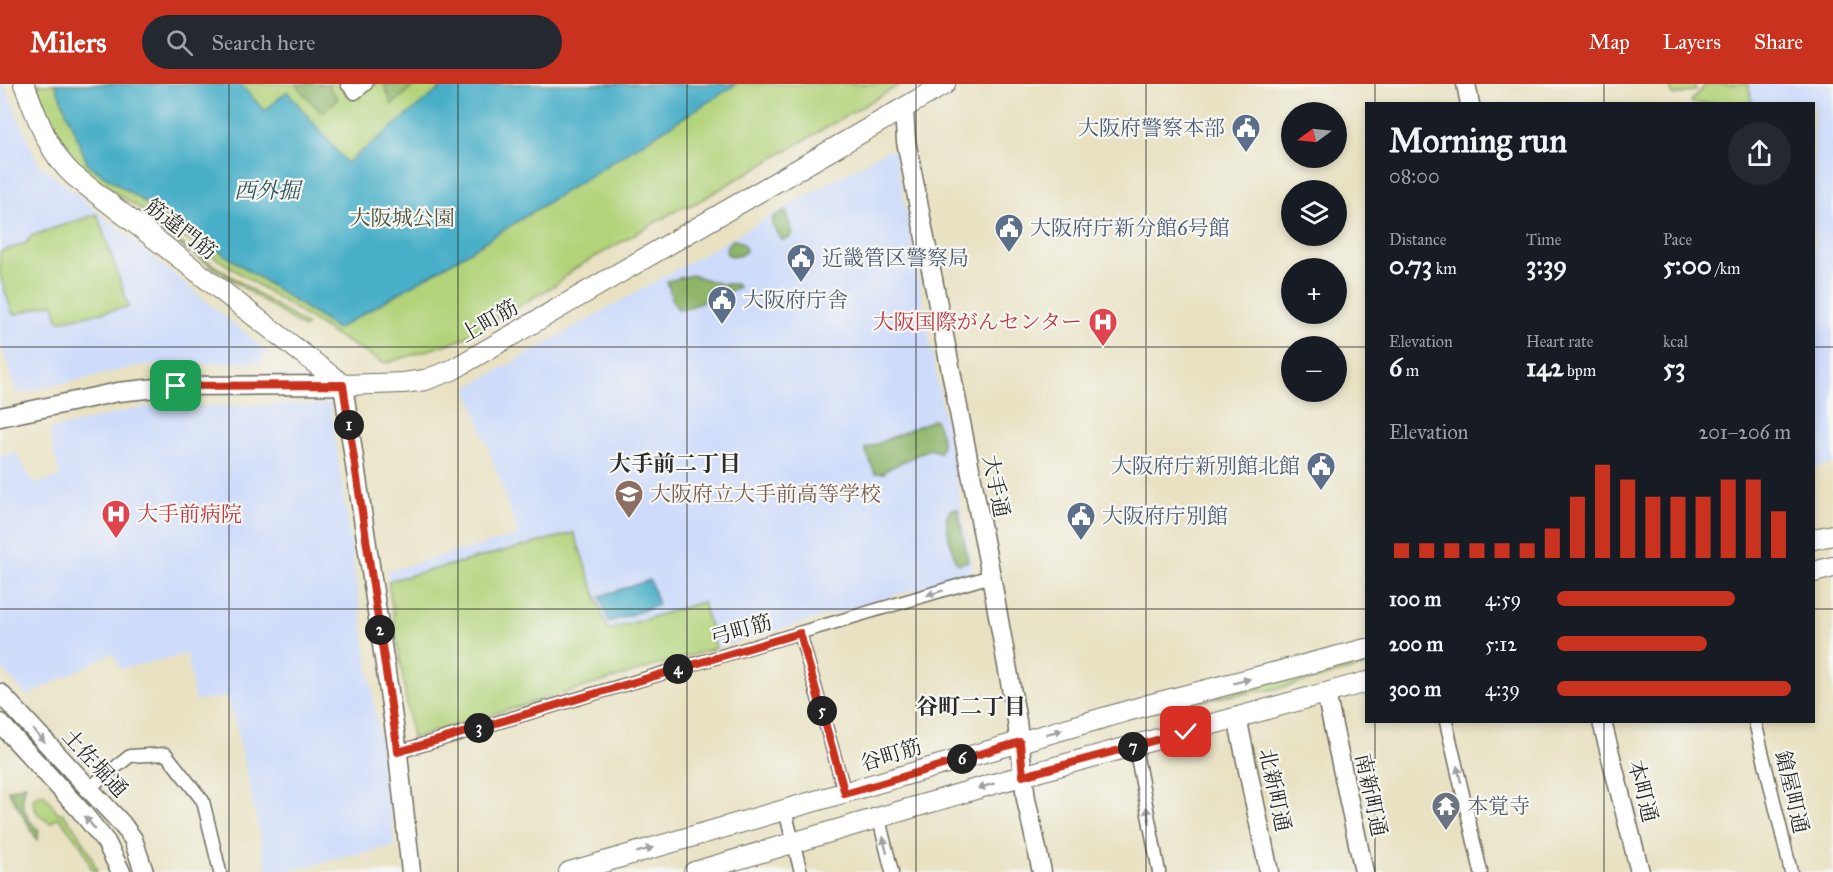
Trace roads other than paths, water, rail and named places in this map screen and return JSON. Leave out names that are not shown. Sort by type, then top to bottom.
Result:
[{"type":"main road","name":"筋違門筋","points":[[24,84],[52,150],[62,165],[343,385]]},
{"type":"main road","name":"上町筋","points":[[343,385],[425,380],[452,370],[945,84]]},
{"type":"main road","points":[[1815,539],[1833,535]]},
{"type":"main road","name":"谷町筋","points":[[568,872],[1148,705],[1365,649]]},
{"type":"main road","points":[[694,872],[1023,776],[1365,682]]},
{"type":"street","points":[[347,84],[355,93],[366,84]]},
{"type":"street","points":[[1466,84],[1470,102]]},
{"type":"street","name":"大手通","points":[[904,109],[906,141],[991,576],[1020,742],[1026,799],[1042,872]]},
{"type":"street","name":"上町筋","points":[[0,417],[118,392],[176,386],[343,385]]},
{"type":"street","points":[[343,385],[398,752],[411,872]]},
{"type":"street","name":"弓町筋","points":[[398,752],[991,576]]},
{"type":"street","points":[[800,633],[845,794]]},
{"type":"street","name":"土佐堀通","points":[[0,693],[122,824],[133,839],[144,872]]},
{"type":"street","name":"南新町通","points":[[1326,693],[1364,872]]},
{"type":"street","name":"北新町通","points":[[1237,717],[1269,872]]},
{"type":"street","name":"土佐堀通","points":[[0,723],[81,811],[106,842],[122,872]]},
{"type":"street","points":[[1446,723],[1481,872]]},
{"type":"street","name":"本町通","points":[[1602,723],[1640,872]]},
{"type":"street","name":"鎗屋町通","points":[[1755,723],[1791,872]]},
{"type":"street","points":[[1135,746],[1159,872]]},
{"type":"street","points":[[89,789],[130,756],[166,754],[203,801],[220,872]]},
{"type":"street","points":[[785,811],[801,872]]},
{"type":"street","points":[[879,819],[892,872]]},
{"type":"water","name":"西外掘","points":[[55,84],[240,84],[265,111],[287,91],[347,163],[446,84],[737,84],[459,258],[337,329],[88,165]]},
{"type":"water","points":[[650,580],[658,605],[609,622],[600,596]]},
{"type":"place","name":"大阪府警察本部","points":[[1246,154]]},
{"type":"place","name":"大阪府庁新分館6号館","points":[[1009,254]]},
{"type":"place","name":"近畿管区警察局","points":[[801,284]]},
{"type":"place","name":"大阪府庁舎","points":[[722,326]]},
{"type":"place","name":"大阪国際がんセンター","points":[[1103,348]]},
{"type":"place","name":"大阪府庁新別館北館","points":[[1321,492]]},
{"type":"place","name":"大阪府立大手前高等学校","points":[[629,520]]},
{"type":"place","name":"大手前病院","points":[[116,540]]},
{"type":"place","name":"大阪府庁別館","points":[[1081,542]]},
{"type":"place","name":"本覚寺","points":[[1446,832]]},
{"type":"district","name":"大手前二丁目","points":[[675,463]]},
{"type":"district","name":"谷町二丁目","points":[[971,706]]},
{"type":"park label","name":"大阪城公園","points":[[402,218]]}]
